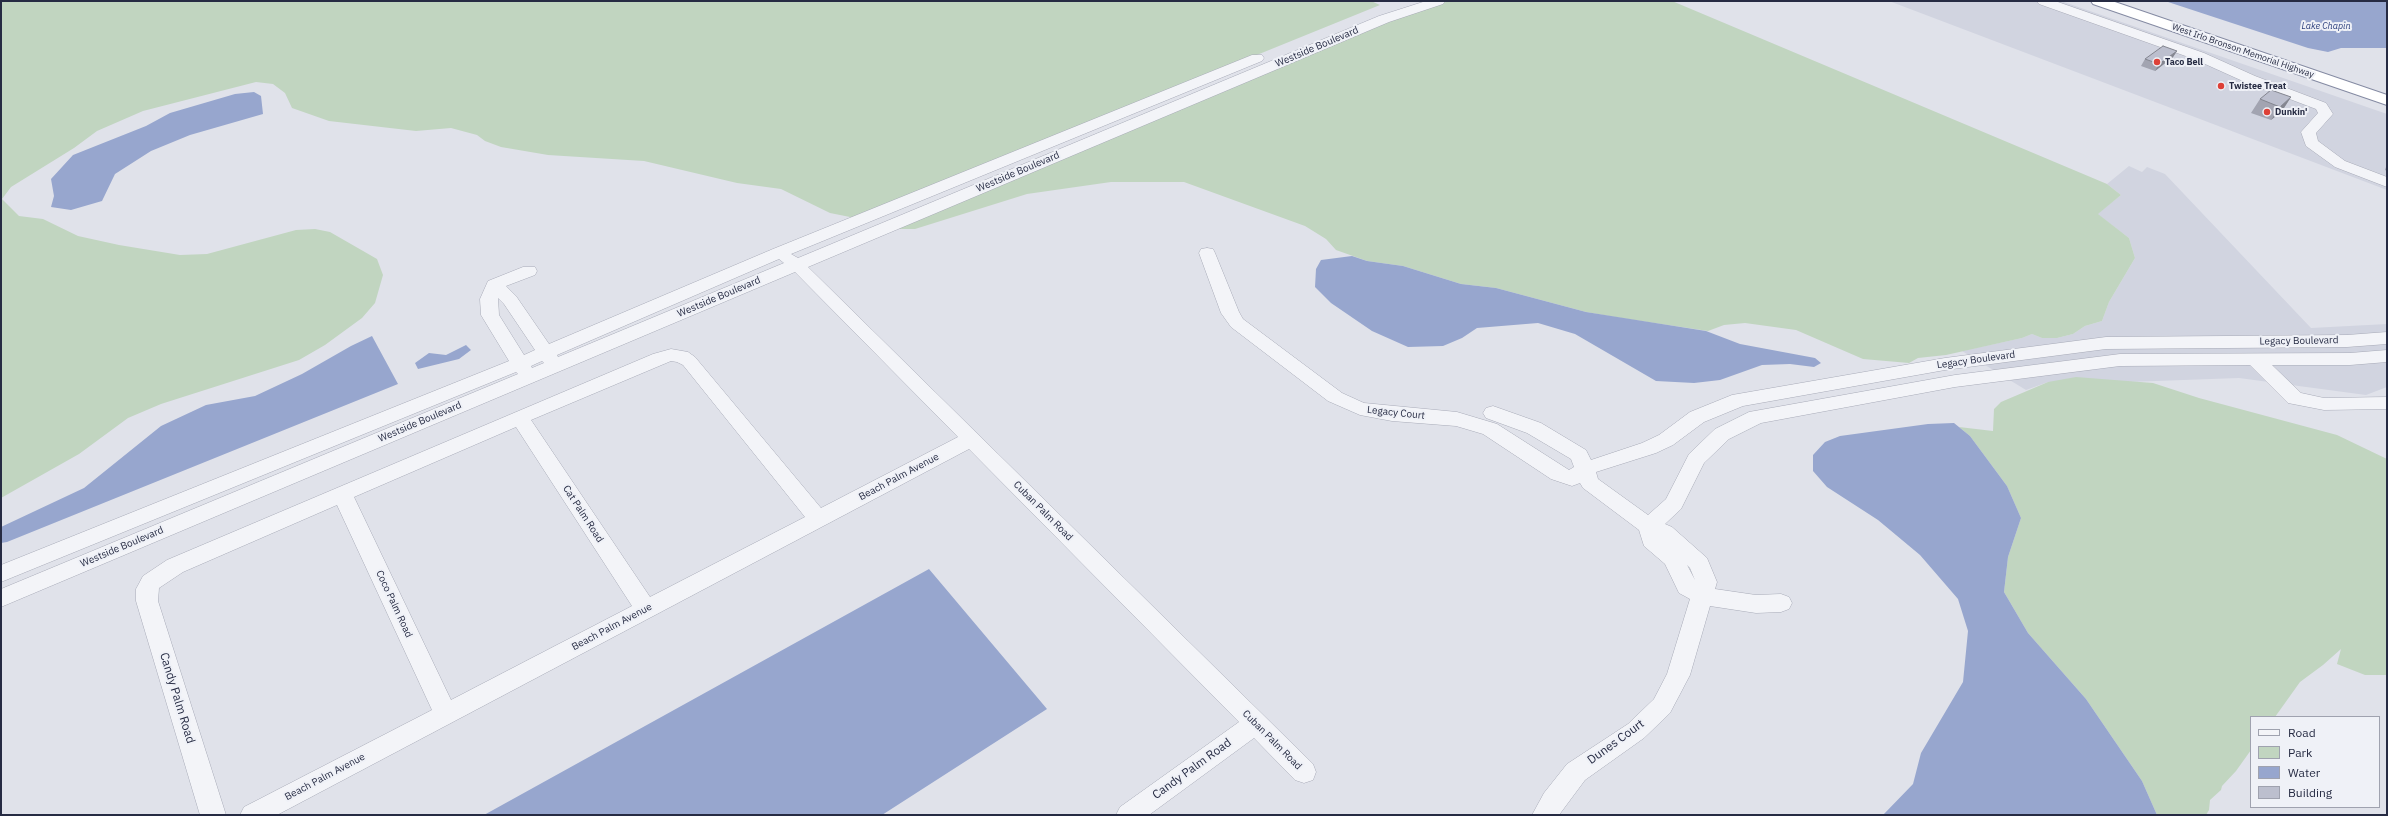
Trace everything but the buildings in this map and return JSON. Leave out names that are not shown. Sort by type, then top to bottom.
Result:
[{"type":"highway","name":"West Irlo Bronson Memorial Highway","points":[[2098,1],[2387,100]]},
{"type":"highway","name":"West Irlo Bronson Memorial Highway","points":[[2130,1],[2387,88]]},
{"type":"highway","points":[[2114,6],[2163,12]]},
{"type":"street","name":"Westside Boulevard","points":[[1,598],[523,369],[546,352],[779,253],[1373,10],[1401,1]]},
{"type":"street","name":"Westside Boulevard","points":[[1,574],[523,369],[556,367],[796,264],[1384,19],[1439,1]]},
{"type":"street","points":[[2043,1],[2200,56],[2250,79],[2321,106],[2326,114],[2308,132],[2311,143],[2322,153],[2340,164],[2387,182]]},
{"type":"street","points":[[2094,19],[2114,6]]},
{"type":"street","name":"Cuban Palm Road","points":[[779,253],[796,264],[1304,772]]},
{"type":"street","name":"Legacy Court","points":[[1207,253],[1230,313],[1237,323],[1335,397],[1360,409],[1392,414],[1491,421],[1558,474],[1578,474]]},
{"type":"street","points":[[523,369],[498,329],[489,310],[488,299],[494,286],[529,271]]},
{"type":"street","points":[[494,286],[506,296],[556,367]]},
{"type":"street","points":[[498,329],[522,319]]},
{"type":"street","name":"Legacy Boulevard","points":[[1578,474],[1649,448],[1666,440],[1697,417],[1739,400],[1945,364],[2106,343],[2347,341],[2387,338]]},
{"type":"street","points":[[342,494],[659,358],[671,355],[682,356],[818,519]]},
{"type":"street","name":"Legacy Boulevard","points":[[1649,526],[1674,504],[1696,459],[1722,434],[1756,416],[1955,381],[2120,360],[2350,360],[2387,356]]},
{"type":"street","points":[[2255,360],[2295,398],[2324,404],[2387,403]]},
{"type":"street","name":"Cat Palm Road","points":[[520,418],[646,609]]},
{"type":"street","points":[[1491,421],[1534,428],[1579,455],[1578,474],[1649,526],[1651,540],[1673,558],[1687,587],[1702,596],[1756,604],[1781,603]]},
{"type":"street","name":"Beach Palm Avenue","points":[[253,815],[971,439]]},
{"type":"street","name":"Candy Palm Road","points":[[213,815],[147,601],[147,588],[151,582],[175,566],[342,494]]},
{"type":"street","name":"Coco Palm Road","points":[[342,494],[446,714]]},
{"type":"street","name":"Dunes Court","points":[[1545,815],[1553,801],[1576,772],[1636,731],[1662,706],[1678,675],[1702,596]]},
{"type":"street","name":"Candy Palm Road","points":[[1129,815],[1256,723]]},
{"type":"shaded area","points":[[1889,1],[2061,1],[2387,114],[2387,190]]},
{"type":"shaded area","points":[[2129,166],[2142,172],[2147,167],[2165,174],[2311,328],[2387,324],[2387,387],[2366,395],[2239,378],[2128,382],[2048,382],[2026,390],[1962,351],[2022,338],[2032,334],[2042,338],[2057,338],[2073,334],[2085,326],[2102,321],[2109,302],[2135,258],[2129,238],[2097,214],[2121,195],[2107,184]]},
{"type":"green space","points":[[1,1],[1371,1],[1380,5],[855,218],[830,213],[781,189],[737,183],[644,161],[548,155],[501,147],[485,141],[477,135],[451,128],[416,131],[329,121],[292,108],[285,93],[273,84],[256,82],[143,111],[97,131],[74,148],[11,187],[2,199],[19,216],[43,219],[78,236],[119,245],[180,255],[207,254],[296,230],[315,229],[330,232],[377,259],[383,275],[375,303],[362,318],[325,345],[299,360],[161,404],[128,418],[79,454],[1,498]]},
{"type":"green space","points":[[1450,1],[1672,1],[2107,184],[2121,195],[2098,214],[2129,238],[2135,258],[2109,302],[2102,321],[2085,326],[2073,334],[2057,338],[2042,338],[2032,334],[2022,338],[1946,355],[1918,358],[1909,363],[1863,359],[1796,330],[1745,323],[1724,325],[1708,331],[1621,318],[1586,312],[1496,288],[1461,284],[1403,266],[1367,261],[1336,250],[1326,239],[1305,226],[1184,182],[1111,182],[1027,194],[915,229],[895,229],[1418,9]]},
{"type":"green space","points":[[2076,377],[2153,383],[2199,398],[2337,435],[2387,459],[2387,675],[2365,675],[2337,664],[2341,649],[2300,682],[2276,716],[2250,716],[2250,751],[2236,771],[2222,786],[2221,790],[2210,800],[2209,810],[2206,815],[2157,815],[2142,781],[2086,699],[2028,633],[2004,592],[2008,557],[2021,518],[2007,486],[1970,436],[1959,427],[1993,431],[1994,409],[2001,402],[2048,382]]},
{"type":"water","name":"Lake Chapin","points":[[2165,1],[2387,1],[2387,48],[2341,48],[2328,52],[2308,48]]},
{"type":"water","points":[[254,92],[261,96],[263,114],[190,135],[151,151],[115,174],[102,201],[71,210],[51,207],[54,196],[51,179],[73,155],[146,126],[170,113],[235,94]]},
{"type":"water","points":[[1352,256],[1367,261],[1403,266],[1461,284],[1496,288],[1586,312],[1706,331],[1740,344],[1815,358],[1821,363],[1814,367],[1790,364],[1762,365],[1720,380],[1694,383],[1656,381],[1575,334],[1538,323],[1477,328],[1462,338],[1443,346],[1408,347],[1372,331],[1331,303],[1315,287],[1316,269],[1321,260]]},
{"type":"water","points":[[372,336],[398,384],[7,542],[1,543],[1,527],[84,488],[161,426],[206,405],[255,396],[302,374],[351,346]]},
{"type":"water","points":[[466,345],[471,350],[459,359],[418,369],[415,363],[429,353],[446,355]]},
{"type":"water","points":[[1954,423],[1970,436],[2007,486],[2021,518],[2008,557],[2004,592],[2028,633],[2086,699],[2142,781],[2157,815],[1883,815],[1913,784],[1921,753],[1963,682],[1968,631],[1958,599],[1920,555],[1878,520],[1827,487],[1813,471],[1813,455],[1825,442],[1840,436],[1928,424]]},
{"type":"water","points":[[929,569],[1047,709],[882,815],[484,815]]},
{"type":"place","name":"Taco Bell","points":[[2157,62]]},
{"type":"place","name":"Twistee Treat","points":[[2221,86]]},
{"type":"place","name":"Dunkin'","points":[[2267,112]]}]
